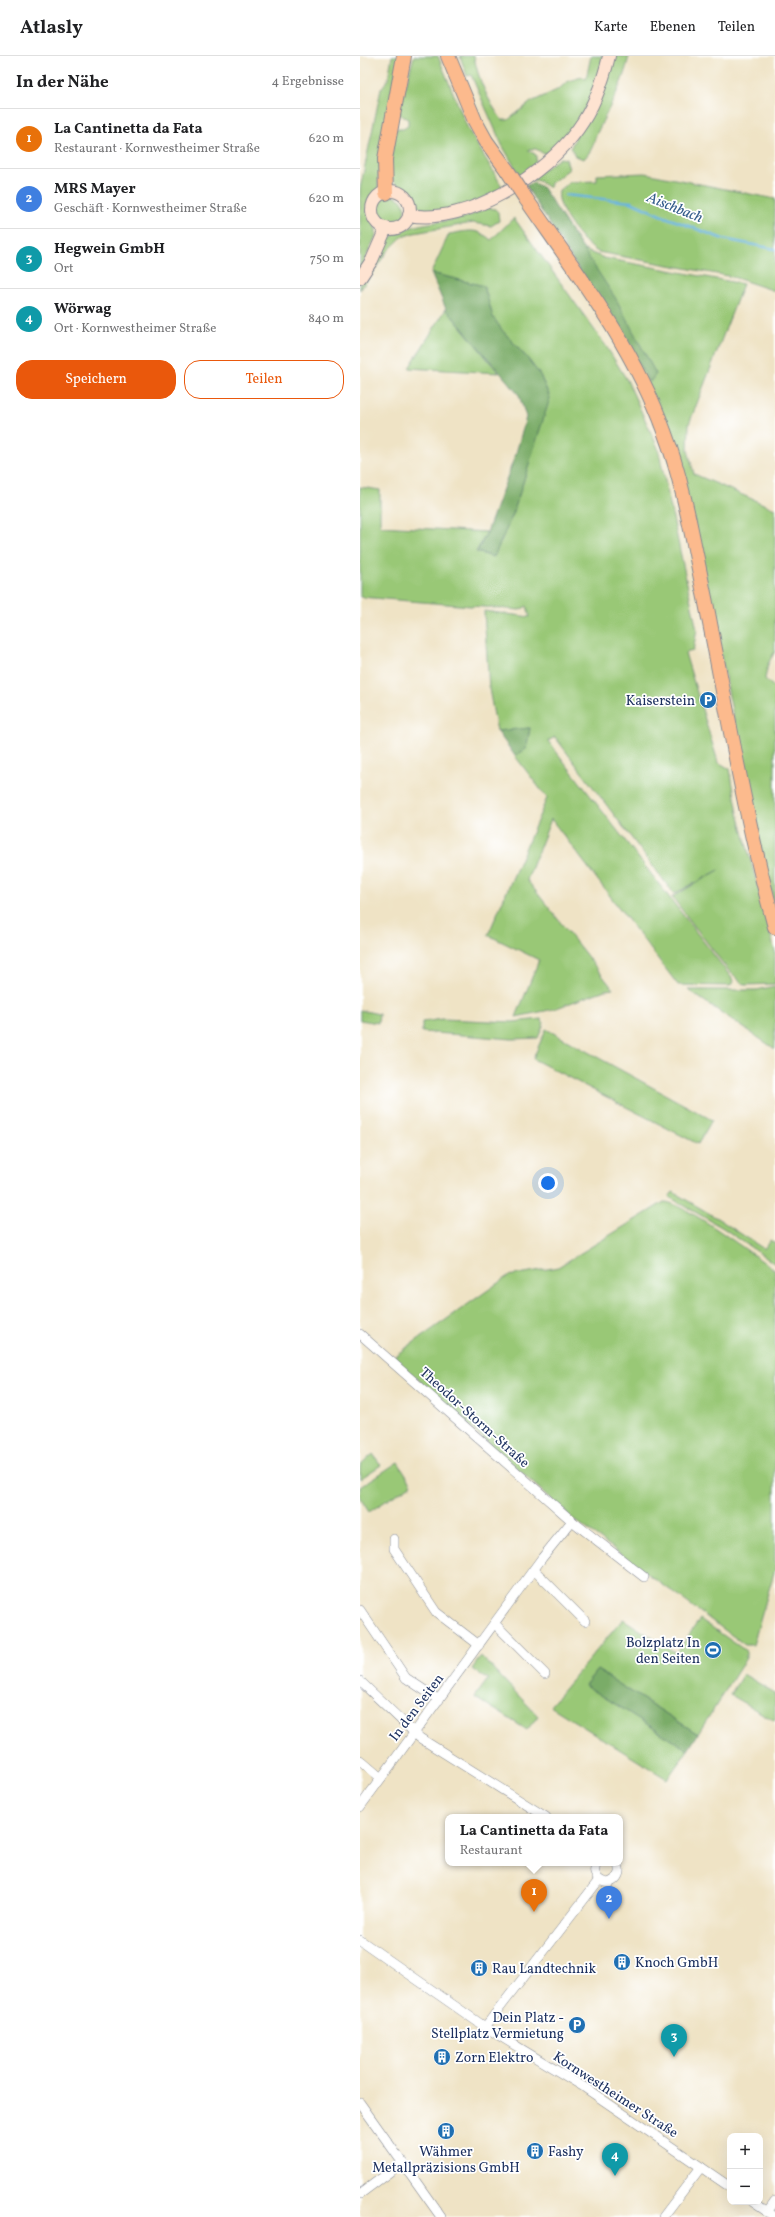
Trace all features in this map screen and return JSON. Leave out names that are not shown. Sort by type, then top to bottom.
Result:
[{"type":"main road","points":[[409,215],[429,217],[453,214],[481,205],[512,187],[546,162],[571,137],[585,118],[598,92],[609,56]]},
{"type":"main road","points":[[449,57],[494,150],[626,349],[644,384],[665,432],[687,513],[752,831],[775,927]]},
{"type":"main road","points":[[386,192],[384,160],[405,60]]},
{"type":"main road","points":[[386,192],[399,194],[406,199],[410,206],[409,215],[401,227],[386,228],[375,220],[373,210],[378,197],[386,192]]},
{"type":"main road","points":[[360,278],[372,260],[386,228]]},
{"type":"street","name":"Theodor-Storm-Straße","points":[[360,1334],[572,1521]]},
{"type":"street","name":"In den Seiten","points":[[360,1808],[534,1570],[572,1521]]},
{"type":"street","points":[[572,1521],[644,1577]]},
{"type":"street","points":[[394,1539],[394,1550],[436,1612],[479,1645]]},
{"type":"street","points":[[534,1570],[585,1621]]},
{"type":"street","points":[[360,1610],[406,1678],[439,1700]]},
{"type":"street","points":[[496,1624],[545,1674]]},
{"type":"street","points":[[360,1681],[420,1738],[541,1814]]},
{"type":"street","points":[[360,1760],[381,1778]]},
{"type":"street","points":[[596,1866],[594,1870],[599,1880],[609,1883],[614,1881],[620,1871],[618,1866]]},
{"type":"street","points":[[485,2027],[599,1880]]},
{"type":"street","name":"Kornwestheimer Straße","points":[[360,1940],[485,2027],[584,2088],[727,2185]]},
{"type":"street","points":[[360,2104],[441,2217]]},
{"type":"street","points":[[360,2194],[403,2162]]},
{"type":"street","points":[[663,2217],[701,2168]]},
{"type":"street","points":[[758,2205],[771,2214],[775,2201]]},
{"type":"green space","points":[[392,56],[399,56],[379,173],[378,190],[370,201],[368,214],[376,229],[376,236],[360,270],[360,189],[381,89],[388,79]]},
{"type":"green space","points":[[414,56],[438,56],[468,129],[503,188],[473,202],[440,211],[418,207],[394,182],[391,176],[390,167],[395,129],[403,129],[408,126],[408,119],[398,114]]},
{"type":"green space","points":[[460,56],[474,56],[478,73],[492,105],[502,120],[508,120],[531,102],[559,89],[568,81],[582,77],[586,79],[591,56],[603,56],[597,82],[591,97],[575,126],[555,148],[544,154],[536,149],[529,149],[529,151],[535,154],[536,161],[520,176],[502,145],[471,75],[467,76]]},
{"type":"green space","points":[[613,56],[629,56],[620,86],[598,131],[592,148],[584,159],[575,156],[571,147]]},
{"type":"green space","points":[[560,158],[566,159],[569,169],[550,184],[551,186],[549,188],[539,181],[530,179]]},
{"type":"green space","points":[[645,173],[775,199],[775,291],[733,277],[598,252],[585,241],[565,215],[559,198],[559,191],[570,182],[597,181],[597,175]]},
{"type":"green space","points":[[533,182],[543,188],[616,299],[656,374],[650,382],[526,186]]},
{"type":"green space","points":[[391,196],[401,200],[405,210],[401,220],[391,224],[381,220],[377,210],[381,200]]},
{"type":"green space","points":[[490,208],[495,209],[498,212],[499,221],[491,226],[473,223],[414,233],[402,237],[387,252],[360,290],[360,285],[391,237],[408,228],[463,218]]},
{"type":"green space","points":[[514,218],[606,346],[627,380],[658,448],[697,630],[693,651],[685,653],[718,762],[730,769],[738,813],[775,951],[775,984],[744,985],[728,970],[672,897],[719,870],[674,894],[555,737],[548,741],[731,977],[733,982],[730,986],[678,985],[551,819],[527,880],[613,989],[605,990],[554,1009],[516,1017],[539,960],[488,935],[547,798],[515,756],[526,749],[530,728],[497,731],[489,689],[484,611],[530,617],[527,606],[520,610],[360,597],[360,487],[380,490],[380,526],[487,532],[476,552],[493,557],[513,514],[550,397],[540,375],[493,317],[484,286],[431,273],[449,234],[472,231],[481,233],[491,240]]},
{"type":"green space","points":[[584,250],[604,258],[743,284],[689,424],[688,450],[694,474],[775,509],[775,651],[768,664],[765,679],[775,688],[775,909],[751,805],[693,517]]},
{"type":"green space","points":[[431,273],[484,286],[493,317],[540,375],[550,398],[513,514],[494,557],[477,552],[487,532],[516,453],[526,417],[519,395],[446,309]]},
{"type":"green space","points":[[446,309],[499,373],[409,368]]},
{"type":"green space","points":[[530,728],[526,749],[515,756],[497,731]]},
{"type":"green space","points":[[775,986],[775,1049],[688,990],[757,990]]},
{"type":"green space","points":[[360,1010],[379,1014],[378,1023],[360,1020]]},
{"type":"green space","points":[[443,1019],[513,1022],[541,1019],[544,1023],[538,1038],[512,1039],[422,1032],[422,1022]]},
{"type":"green space","points":[[546,1029],[712,1120],[698,1144],[533,1059]]},
{"type":"green space","points":[[673,1192],[717,1218],[764,1249],[770,1240],[775,1243],[775,1264],[723,1228],[669,1197]]},
{"type":"green space","points":[[664,1202],[687,1210],[775,1270],[775,1569],[753,1645],[745,1645],[572,1518],[393,1357],[508,1276],[558,1267]]},
{"type":"green space","points":[[373,1454],[381,1465],[360,1479],[360,1466]]},
{"type":"green space","points":[[398,1462],[412,1484],[369,1512],[360,1498],[360,1487]]},
{"type":"green space","points":[[623,1619],[676,1653],[700,1619],[746,1651],[746,1658],[698,1734],[597,1670],[585,1685],[688,1750],[667,1779],[550,1706]]},
{"type":"green space","points":[[481,1656],[538,1716],[527,1730],[475,1697],[488,1679],[472,1669]]},
{"type":"green space","points":[[597,1670],[698,1734],[688,1750],[585,1685]]},
{"type":"green space","points":[[743,1674],[775,1693],[775,1721],[730,1695]]},
{"type":"waterway","name":"Aischbach","points":[[565,195],[631,202],[660,215],[723,239],[775,249]]},
{"type":"place","name":"Kaiserstein","points":[[708,700]]},
{"type":"place","name":"Bolzplatz In den Seiten","points":[[713,1650]]},
{"type":"place","name":"La Cantinetta da Fata","points":[[534,1912]]},
{"type":"place","name":"MRS Mayer","points":[[609,1919]]},
{"type":"place","name":"Knoch GmbH","points":[[622,1962]]},
{"type":"place","name":"Rau Landtechnik","points":[[479,1968]]},
{"type":"place","name":"Dein Platz - Stellplatz Vermietung","points":[[577,2025]]},
{"type":"place","name":"Zorn Elektro","points":[[442,2057]]},
{"type":"place","name":"Hegwein GmbH","points":[[674,2057]]},
{"type":"place","name":"Wähmer Metallpräzisions GmbH","points":[[446,2131]]},
{"type":"place","name":"Fashy","points":[[535,2151]]},
{"type":"place","name":"Wörwag","points":[[615,2176]]}]
